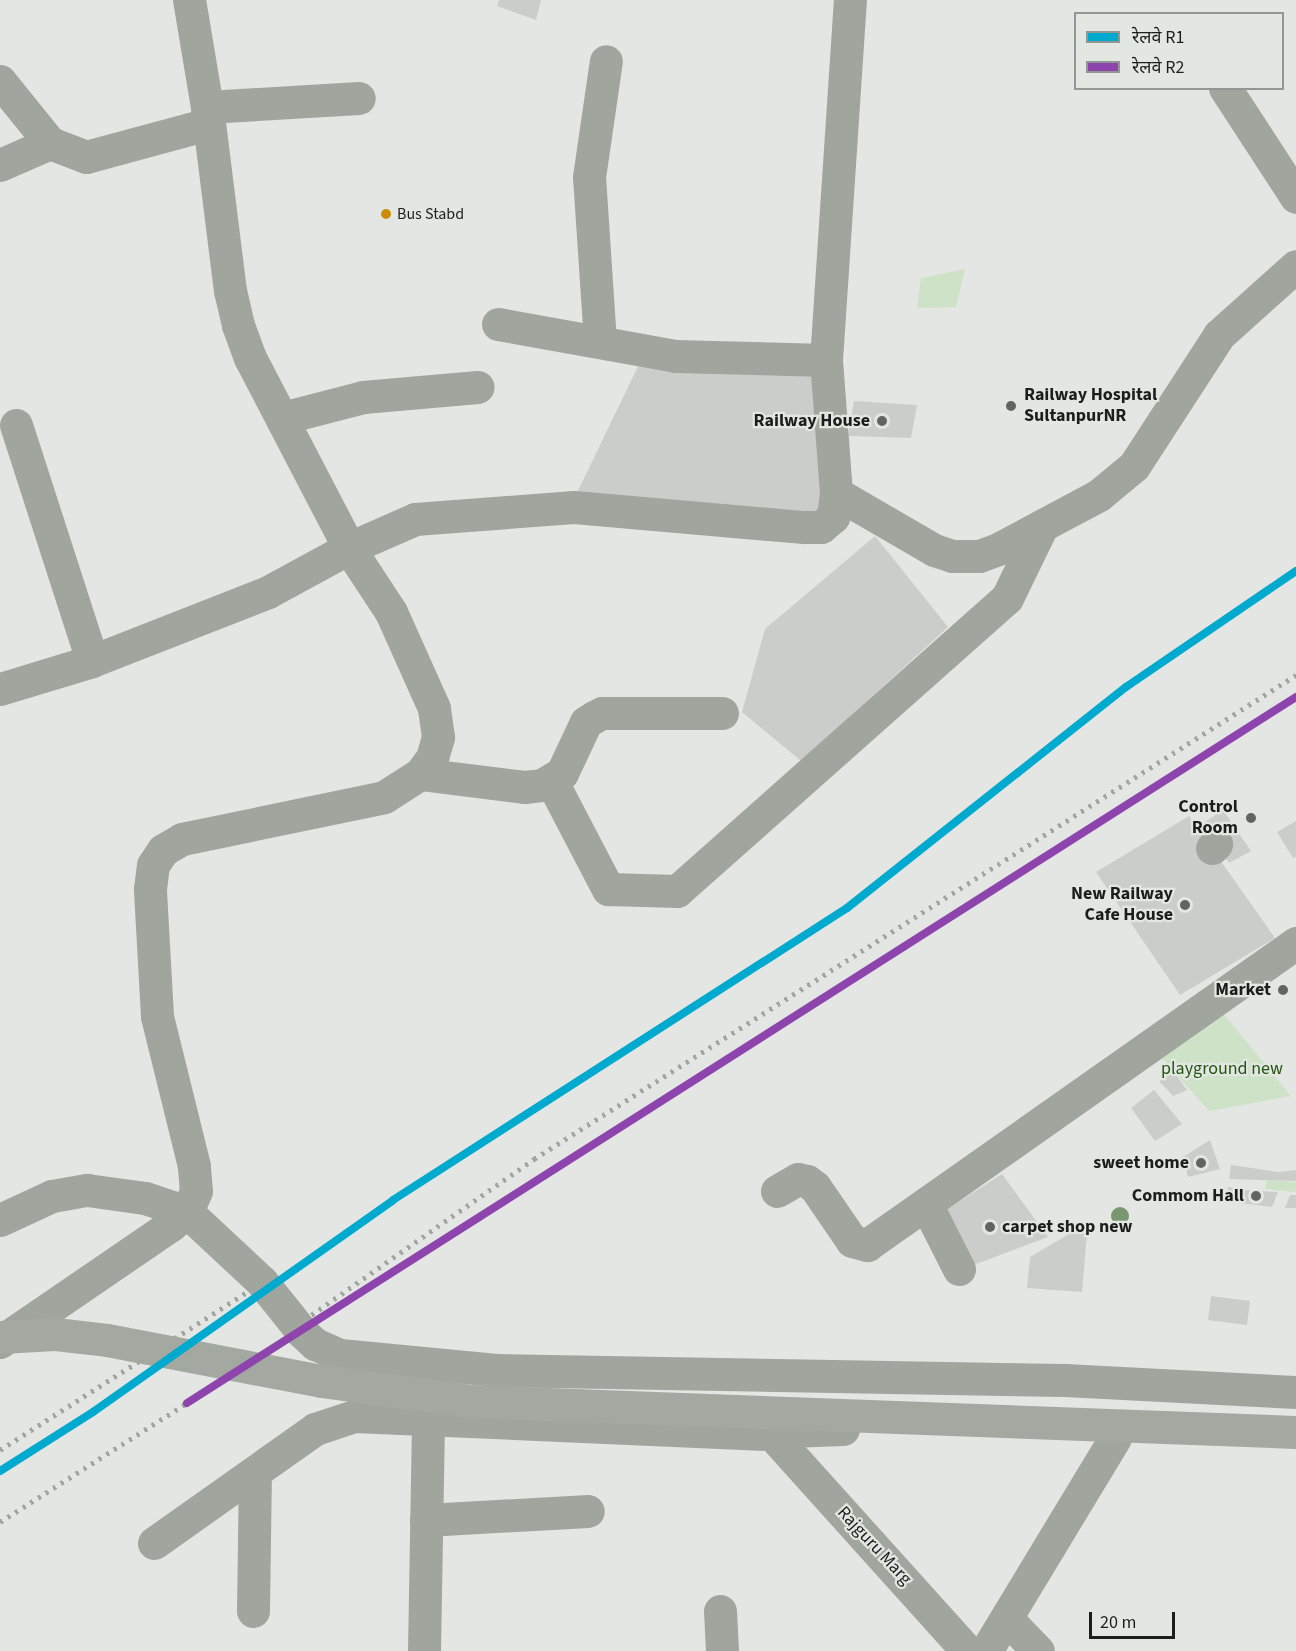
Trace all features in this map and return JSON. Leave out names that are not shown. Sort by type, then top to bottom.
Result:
[{"type":"main road","points":[[0,1337],[55,1334],[107,1340],[321,1382],[470,1401],[1296,1432]]},
{"type":"street","points":[[0,1342],[187,1212],[196,1191],[194,1166],[157,1016],[150,889],[153,865],[164,850],[182,839],[384,797],[420,774],[432,758],[438,737],[434,708],[390,612],[349,548],[250,358],[232,303],[208,116],[189,0]]},
{"type":"street","points":[[0,689],[92,661],[283,586],[349,548],[396,526],[432,516],[574,507],[821,527],[833,517],[836,493],[826,360],[850,0]]},
{"type":"street","points":[[600,342],[589,177],[606,61]]},
{"type":"street","points":[[0,81],[50,143],[86,157],[103,155],[208,116],[359,98]]},
{"type":"street","points":[[1226,90],[1296,197]]},
{"type":"street","points":[[0,165],[50,143]]},
{"type":"street","points":[[836,493],[934,550],[952,556],[979,556],[1042,526],[1099,495],[1134,466],[1219,335],[1262,293],[1296,266]]},
{"type":"street","points":[[498,324],[700,358],[826,360]]},
{"type":"street","points":[[282,418],[363,397],[478,387]]},
{"type":"street","points":[[16,426],[92,661]]},
{"type":"street","points":[[552,782],[608,888],[677,891],[1007,598],[1042,526]]},
{"type":"street","points":[[420,774],[524,787],[552,782],[562,773],[586,722],[594,717],[722,713]]},
{"type":"street","points":[[777,1191],[798,1179],[807,1181],[857,1246],[867,1245],[1296,943]]},
{"type":"street","points":[[0,1220],[52,1196],[87,1190],[145,1198],[187,1212],[262,1282],[302,1332],[315,1344],[340,1355],[496,1370],[1065,1380],[1296,1392]]},
{"type":"street","points":[[926,1204],[959,1269]]},
{"type":"street","points":[[154,1543],[315,1429],[337,1419],[354,1416],[428,1417],[780,1439],[807,1428],[1115,1438],[1296,1448]]},
{"type":"street","points":[[424,1651],[428,1417]]},
{"type":"street","points":[[986,1651],[1008,1620],[1115,1438]]},
{"type":"street","name":"Rajguru Marg","points":[[780,1439],[967,1651]]},
{"type":"street","points":[[253,1611],[255,1472]]},
{"type":"street","points":[[426,1520],[588,1511]]},
{"type":"street","points":[[720,1611],[722,1651]]},
{"type":"street","points":[[1008,1620],[1038,1651]]},
{"type":"green space","points":[[965,269],[956,307],[917,308],[921,278]]},
{"type":"green space","name":"playground new","points":[[1223,1013],[1291,1096],[1209,1111],[1162,1058]]},
{"type":"green space","points":[[1267,1180],[1296,1182],[1296,1192],[1265,1189]]},
{"type":"building","points":[[499,0],[541,0],[536,20],[497,6]]},
{"type":"building","points":[[644,354],[817,367],[824,513],[575,497]]},
{"type":"building","name":"Railway House","points":[[854,401],[917,405],[911,438],[848,436]]},
{"type":"building","points":[[875,536],[948,627],[801,761],[742,712],[765,629]]},
{"type":"building","points":[[1223,810],[1251,851],[1229,863],[1202,824]]},
{"type":"building","name":"New Railway Cafe House","points":[[1189,816],[1275,938],[1180,995],[1096,872]]},
{"type":"building","points":[[1296,821],[1296,857],[1293,858],[1277,832]]},
{"type":"building","points":[[1174,1072],[1187,1090],[1173,1096],[1159,1081]]},
{"type":"building","points":[[1154,1090],[1182,1124],[1155,1141],[1131,1108]]},
{"type":"building","name":"sweet home","points":[[1210,1140],[1220,1169],[1188,1177],[1183,1157]]},
{"type":"building","points":[[1231,1165],[1278,1172],[1296,1170],[1296,1181],[1229,1179]]},
{"type":"building","name":"carpet shop new","points":[[1002,1174],[1048,1237],[963,1269],[935,1217]]},
{"type":"building","points":[[1228,1187],[1278,1192],[1272,1207],[1225,1201]]},
{"type":"building","points":[[1290,1195],[1296,1195],[1296,1208],[1285,1208]]},
{"type":"building","points":[[1088,1223],[1082,1292],[1027,1288],[1030,1257]]},
{"type":"building","points":[[1211,1296],[1250,1301],[1247,1325],[1208,1320]]},
{"type":"railway","points":[[0,1471],[93,1412],[393,1200],[847,908],[1126,687],[1296,571]]},
{"type":"railway","points":[[304,1320],[534,1159],[1296,675]]},
{"type":"railway","points":[[0,1522],[1296,697]]},
{"type":"railway","points":[[0,1450],[258,1285]]},
{"type":"rail line","name":"R1","points":[[0,1471],[93,1412],[393,1200],[847,908],[1126,687],[1296,571]]},
{"type":"rail line","name":"R2","points":[[187,1403],[1296,697]]},
{"type":"place","name":"Bus Stabd","points":[[386,214]]},
{"type":"place","name":"Railway Hospital SultanpurNR","points":[[1011,406]]},
{"type":"place","name":"Railway House","points":[[882,421]]},
{"type":"place","name":"Control Room","points":[[1251,818]]},
{"type":"place","name":"New Railway Cafe House","points":[[1185,905]]},
{"type":"place","name":"Market","points":[[1283,990]]},
{"type":"place","name":"sweet home","points":[[1201,1163]]},
{"type":"place","name":"Commom Hall","points":[[1256,1196]]},
{"type":"place","name":"carpet shop new","points":[[990,1227]]}]
